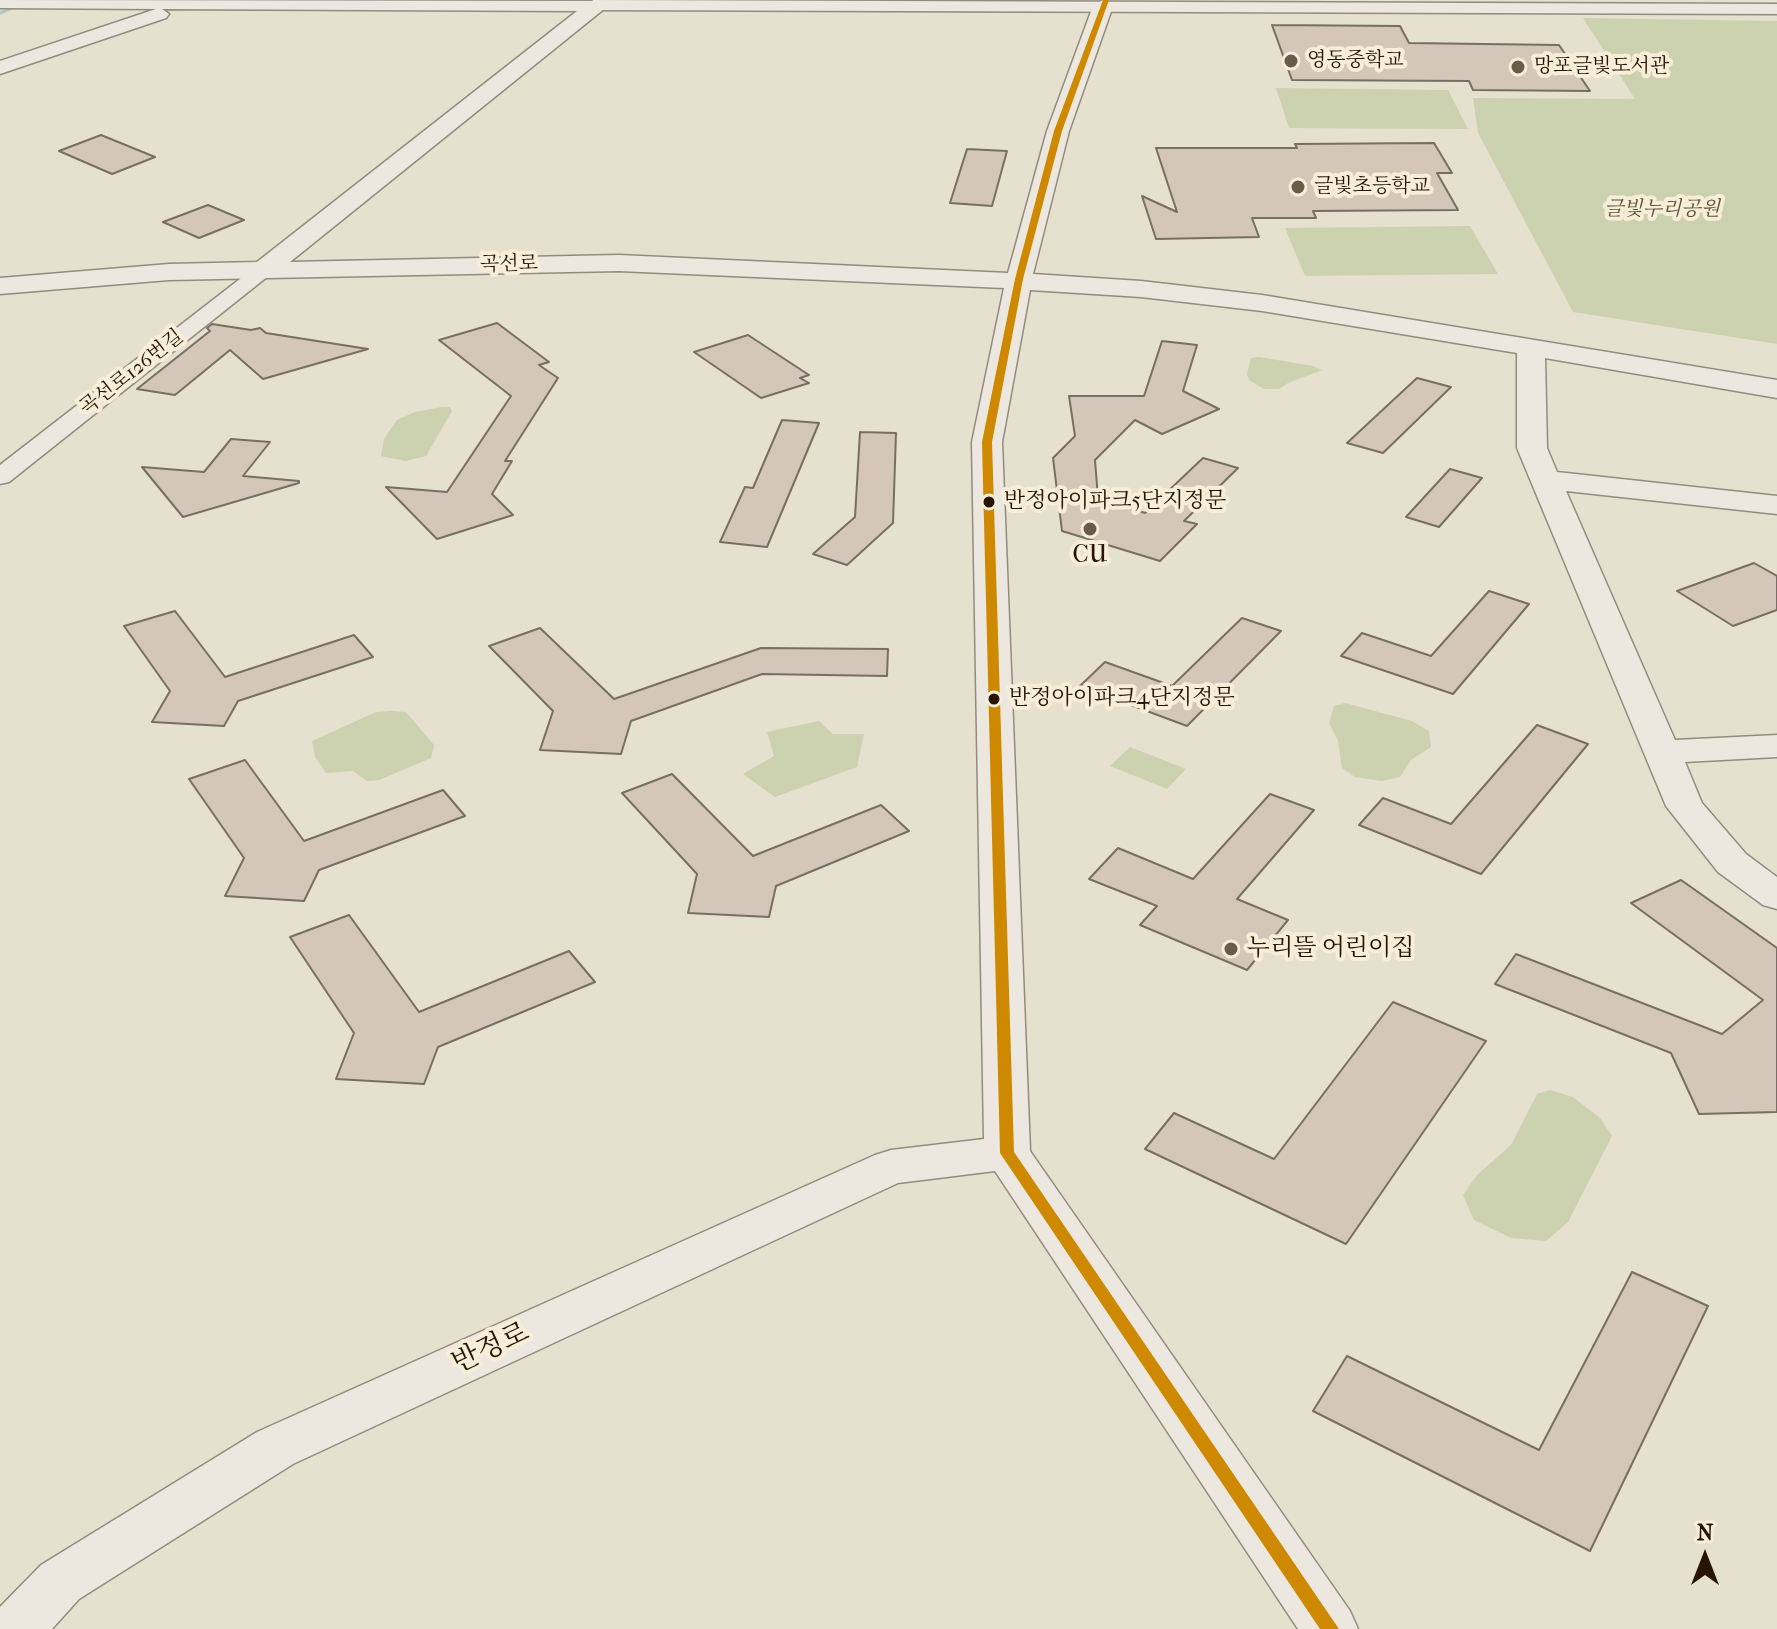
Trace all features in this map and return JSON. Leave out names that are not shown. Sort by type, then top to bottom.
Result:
[{"type":"street","points":[[0,2],[1105,3],[1777,9]]},
{"type":"street","points":[[0,68],[192,2]]},
{"type":"street","points":[[265,269],[600,3]]},
{"type":"street","points":[[1105,3],[1058,131],[1019,279],[987,442],[1007,1153],[1330,1629]]},
{"type":"street","name":"곡선로","points":[[0,286],[169,272],[619,263],[1019,279],[1262,303],[1777,389]]},
{"type":"street","name":"곡선로126번길","points":[[0,477],[265,269]]},
{"type":"street","points":[[1531,347],[1532,448],[1685,806],[1732,863],[1777,896]]},
{"type":"street","points":[[1546,480],[1777,505]]},
{"type":"street","points":[[1664,752],[1777,746]]},
{"type":"street","name":"반정로","points":[[16,1629],[60,1582],[275,1448],[891,1167],[1007,1153]]},
{"type":"green space","name":"글빛누리공원","points":[[1583,18],[1777,21],[1777,344],[1573,312],[1478,133],[1473,98],[1635,99]]},
{"type":"green space","points":[[1276,88],[1448,90],[1468,129],[1289,128]]},
{"type":"green space","points":[[1470,226],[1498,274],[1305,276],[1285,228]]},
{"type":"green space","points":[[1251,358],[1322,370],[1279,389],[1264,389],[1249,380],[1247,374]]},
{"type":"green space","points":[[450,407],[452,411],[426,456],[406,461],[381,456],[384,439],[397,420],[415,412]]},
{"type":"green space","points":[[1345,703],[1412,721],[1429,731],[1431,747],[1411,760],[1400,777],[1382,781],[1355,777],[1342,768],[1338,741],[1329,723],[1334,706]]},
{"type":"green space","points":[[376,712],[406,712],[434,745],[431,758],[379,780],[367,781],[353,771],[326,773],[315,757],[312,741]]},
{"type":"green space","points":[[819,721],[833,734],[864,734],[857,767],[775,797],[743,774],[774,756],[767,732]]},
{"type":"green space","points":[[1130,747],[1186,769],[1167,789],[1110,766]]},
{"type":"green space","points":[[1550,1090],[1573,1097],[1600,1118],[1612,1136],[1568,1222],[1546,1241],[1511,1238],[1474,1220],[1463,1195],[1477,1175],[1511,1145],[1537,1094]]},
{"type":"building","points":[[1272,25],[1400,26],[1409,43],[1559,45],[1590,91],[1473,90],[1469,81],[1292,80]]},
{"type":"building","points":[[101,135],[155,157],[112,174],[59,151]]},
{"type":"building","points":[[1434,143],[1452,173],[1437,173],[1458,210],[1313,211],[1316,218],[1252,218],[1259,237],[1156,239],[1142,196],[1177,212],[1156,148],[1297,148],[1295,144]]},
{"type":"building","points":[[967,149],[1007,151],[992,206],[950,203]]},
{"type":"building","points":[[208,205],[244,220],[199,238],[163,222]]},
{"type":"building","points":[[497,323],[549,362],[539,365],[558,378],[505,461],[512,461],[492,494],[513,515],[437,539],[386,487],[447,492],[511,396],[439,340]]},
{"type":"building","points":[[212,324],[251,330],[260,328],[266,333],[368,349],[263,379],[230,350],[175,395],[137,389],[210,331],[207,328]]},
{"type":"building","points":[[748,335],[809,375],[800,378],[809,383],[761,398],[694,352]]},
{"type":"building","points":[[1162,341],[1197,345],[1183,391],[1219,409],[1162,434],[1135,420],[1095,460],[1098,498],[1145,513],[1203,458],[1238,468],[1184,521],[1197,524],[1160,561],[1062,531],[1053,458],[1075,436],[1069,396],[1144,396]]},
{"type":"building","points":[[1417,378],[1451,387],[1383,453],[1347,443]]},
{"type":"building","points":[[782,420],[819,423],[767,547],[720,542],[745,487],[753,488]]},
{"type":"building","points":[[860,432],[896,433],[893,523],[847,565],[813,554],[855,517]]},
{"type":"building","points":[[231,439],[270,442],[243,476],[299,483],[183,517],[142,467],[204,472]]},
{"type":"building","points":[[1450,469],[1482,478],[1439,527],[1406,517]]},
{"type":"building","points":[[1754,563],[1777,576],[1777,610],[1733,626],[1677,591]]},
{"type":"building","points":[[1489,591],[1529,604],[1453,694],[1341,656],[1362,633],[1431,656]]},
{"type":"building","points":[[175,611],[225,677],[354,635],[373,657],[238,701],[224,726],[152,722],[170,691],[124,626]]},
{"type":"building","points":[[1242,618],[1281,631],[1187,726],[1080,686],[1105,662],[1172,686]]},
{"type":"building","points":[[540,628],[614,699],[761,648],[888,649],[887,676],[762,674],[631,721],[621,754],[540,750],[553,711],[489,646]]},
{"type":"building","points":[[1537,725],[1588,744],[1481,874],[1359,825],[1383,798],[1451,824]]},
{"type":"building","points":[[245,760],[304,841],[443,790],[465,816],[319,870],[304,901],[225,896],[244,858],[189,779]]},
{"type":"building","points":[[672,774],[753,856],[881,805],[909,831],[776,886],[769,917],[688,913],[697,874],[622,793]]},
{"type":"building","points":[[1270,794],[1314,810],[1237,899],[1288,920],[1247,970],[1140,925],[1157,906],[1089,879],[1118,848],[1193,879]]},
{"type":"building","points":[[1681,880],[1777,948],[1777,1112],[1699,1114],[1671,1053],[1495,984],[1516,954],[1722,1034],[1763,1000],[1631,903]]},
{"type":"building","points":[[349,915],[419,1012],[569,951],[595,982],[438,1047],[424,1084],[336,1079],[354,1033],[290,937]]},
{"type":"building","points":[[1393,1002],[1486,1041],[1346,1244],[1145,1149],[1174,1113],[1274,1159]]},
{"type":"building","points":[[1632,1272],[1708,1306],[1590,1551],[1313,1411],[1347,1356],[1539,1450]]},
{"type":"waterway","points":[[0,13],[31,0]]},
{"type":"transit line","points":[[1106,0],[1058,131],[1019,279],[987,442],[1007,1153],[1330,1629]]},
{"type":"place","name":"영동중학교","points":[[1291,61]]},
{"type":"place","name":"망포글빛도서관","points":[[1518,67]]},
{"type":"place","name":"글빛초등학교","points":[[1298,187]]},
{"type":"place","name":"반정아이파크5단지정문","points":[[989,502]]},
{"type":"place","name":"CU","points":[[1090,529]]},
{"type":"place","name":"반정아이파크4단지정문","points":[[994,699]]},
{"type":"place","name":"누리뜰 어린이집","points":[[1231,949]]}]
